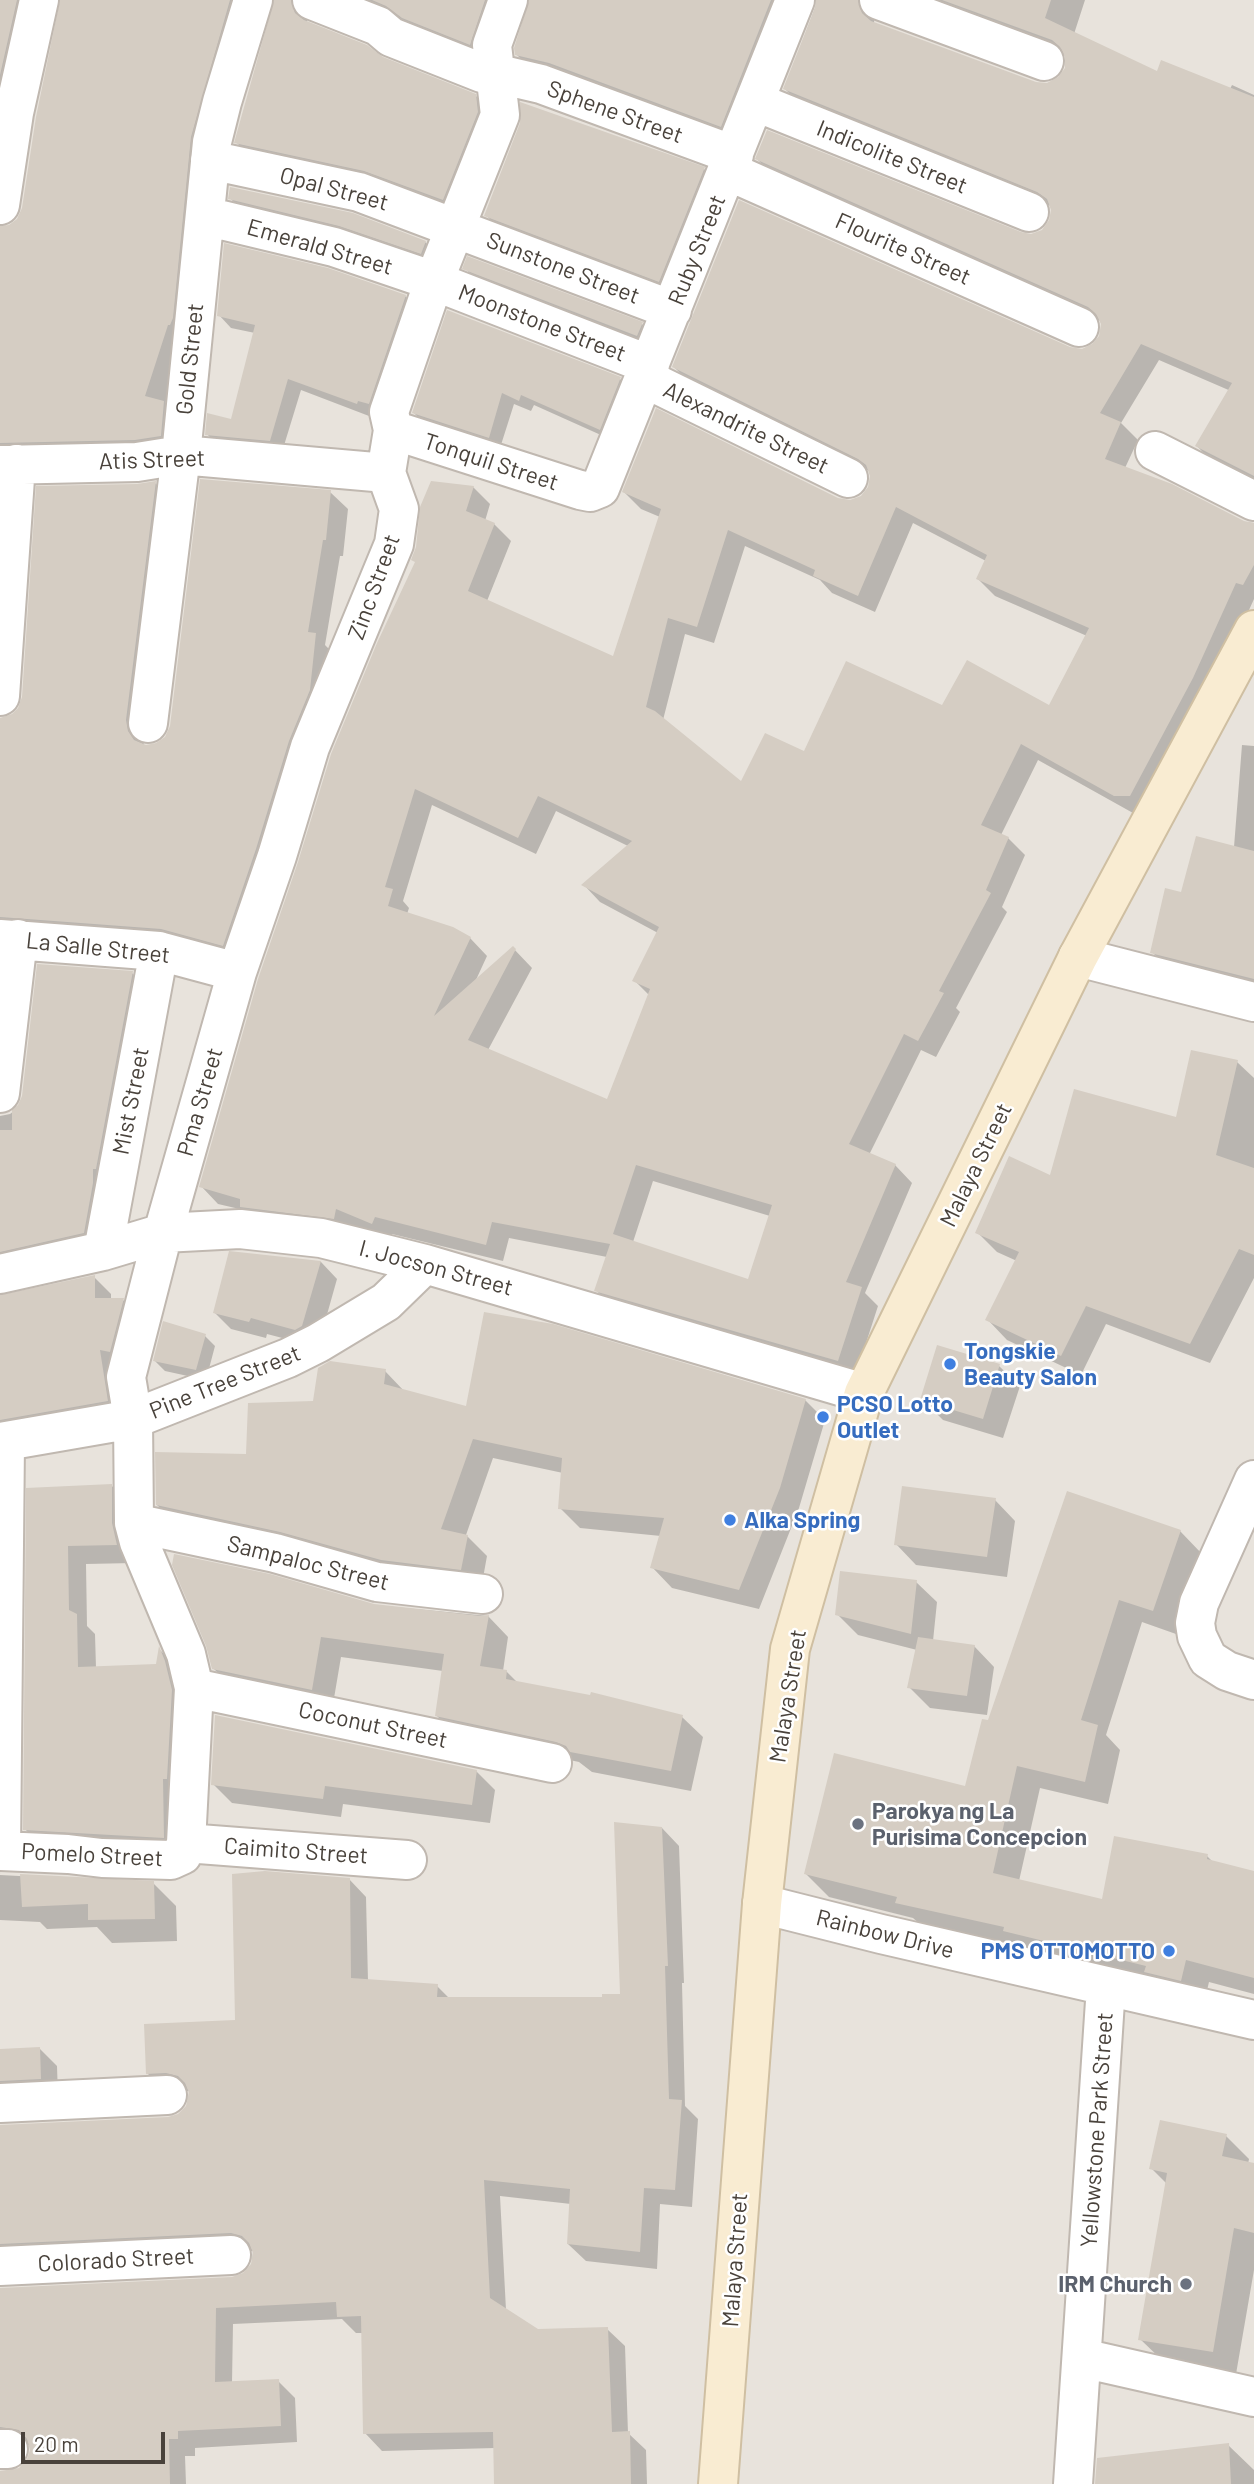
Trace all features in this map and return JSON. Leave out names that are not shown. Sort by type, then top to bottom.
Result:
[{"type":"street","points":[[0,205],[14,113],[38,0]]},
{"type":"street","name":"Gold Street","points":[[148,723],[181,455],[210,160],[222,102],[253,0]]},
{"type":"street","name":"Sphene Street","points":[[312,0],[378,26],[391,37],[482,74],[495,73],[541,84],[731,163]]},
{"type":"street","name":"Zinc Street","points":[[237,972],[277,856],[310,747],[394,544],[399,509],[386,473],[393,430],[389,412],[434,281],[500,115],[492,45],[508,0]]},
{"type":"street","name":"Ruby Street","points":[[590,492],[600,488],[795,0]]},
{"type":"street","points":[[879,0],[1044,61]]},
{"type":"street","name":"Indicolite Street","points":[[755,102],[1028,212]]},
{"type":"street","name":"Opal Street","points":[[210,160],[359,192],[455,226]]},
{"type":"street","name":"Flourite Street","points":[[731,163],[1079,327]]},
{"type":"street","name":"Emerald Street","points":[[205,216],[334,247],[434,281]]},
{"type":"street","name":"Sunstone Street","points":[[455,226],[672,310]]},
{"type":"street","name":"Moonstone Street","points":[[434,281],[647,371]]},
{"type":"street","name":"Alexandrite Street","points":[[647,371],[848,478]]},
{"type":"street","name":"Tonquil Street","points":[[393,430],[590,492]]},
{"type":"street","points":[[1155,451],[1254,501]]},
{"type":"street","name":"Atis Street","points":[[8,465],[137,462],[181,455],[386,473]]},
{"type":"street","points":[[0,696],[8,465]]},
{"type":"street","name":"Malaya Street","points":[[718,2484],[762,1904],[790,1649],[864,1392],[1078,957],[1254,630]]},
{"type":"street","points":[[0,1093],[9,939]]},
{"type":"street","name":"La Salle Street","points":[[9,939],[159,951],[237,972]]},
{"type":"street","name":"Mist Street","points":[[103,1251],[159,951]]},
{"type":"street","points":[[1078,957],[1254,1002]]},
{"type":"street","name":"Pma Street","points":[[184,1849],[194,1688],[186,1654],[139,1542],[134,1523],[133,1419],[126,1377],[163,1233],[237,972]]},
{"type":"street","name":"I. Jocson Street","points":[[0,1274],[103,1251],[163,1233],[240,1229],[321,1238],[425,1264],[864,1392]]},
{"type":"street","name":"Pine Tree Street","points":[[2,1442],[133,1419],[318,1343],[386,1302],[425,1264]]},
{"type":"street","points":[[0,1851],[2,1442]]},
{"type":"street","points":[[1254,1480],[1195,1613],[1197,1636],[1208,1658],[1227,1671],[1254,1680]]},
{"type":"street","name":"Sampaloc Street","points":[[134,1523],[275,1553],[377,1582],[483,1594]]},
{"type":"street","name":"Coconut Street","points":[[194,1688],[552,1763]]},
{"type":"street","name":"Pomelo Street","points":[[0,1851],[171,1860],[184,1849]]},
{"type":"street","name":"Caimito Street","points":[[184,1849],[407,1860]]},
{"type":"street","name":"Rainbow Drive","points":[[762,1904],[1254,2020]]},
{"type":"street","name":"Yellowstone Park Street","points":[[1073,2484],[1106,1986]]},
{"type":"street","points":[[0,2103],[167,2095]]},
{"type":"street","name":"Colorado Street","points":[[0,2266],[231,2255]]},
{"type":"street","points":[[1082,2358],[1254,2397]]},
{"type":"shaded area","points":[[0,0],[1254,0],[1254,2484],[0,2484]]},
{"type":"building","points":[[0,0],[17,0],[0,75]]},
{"type":"building","points":[[60,0],[230,0],[191,137],[173,318],[168,325],[145,396],[164,401],[161,436],[135,440],[0,443],[0,226],[9,225],[17,219],[22,208],[36,117]]},
{"type":"building","points":[[274,0],[291,0],[295,13],[304,20],[367,45],[383,57],[476,94],[478,112],[443,200],[364,171],[234,143]]},
{"type":"building","points":[[372,0],[485,0],[470,45],[402,18]]},
{"type":"building","points":[[529,0],[771,0],[721,127],[549,63],[515,55],[514,48]]},
{"type":"building","points":[[816,0],[858,0],[862,13],[871,21],[1036,82],[1047,83],[1058,77],[1065,68],[1065,57],[1060,47],[1052,40],[942,0],[1051,0],[1045,18],[1157,71],[1161,60],[1254,97],[1254,476],[1195,446],[1232,383],[1141,344],[1100,413],[1121,422],[1105,459],[1172,484],[1244,521],[1254,523],[1254,565],[1243,585],[1236,583],[1193,678],[1130,796],[1114,796],[1021,744],[981,825],[1009,837],[986,890],[991,893],[939,991],[944,993],[918,1041],[904,1034],[849,1144],[896,1164],[846,1282],[862,1287],[838,1361],[594,1291],[610,1244],[492,1222],[486,1245],[375,1217],[372,1224],[336,1209],[334,1219],[240,1207],[240,1199],[199,1187],[258,979],[331,754],[377,643],[415,562],[411,560],[416,547],[420,507],[431,481],[474,486],[466,511],[495,523],[468,591],[613,656],[661,509],[622,492],[656,408],[838,498],[850,500],[861,496],[868,487],[870,476],[866,465],[858,459],[672,367],[739,200],[1070,347],[1082,349],[1092,344],[1099,336],[1101,324],[1096,314],[1088,307],[755,159],[767,130],[1021,232],[1031,234],[1042,230],[1049,220],[1051,210],[1047,199],[1037,192],[783,89]],"holes":[[[896,507],[987,555],[976,579],[1089,628],[1049,705],[967,660],[942,705],[846,661],[804,751],[765,733],[741,781],[655,711],[646,707],[668,618],[697,627],[728,530],[815,570],[813,576],[858,596]],[[415,789],[518,838],[538,796],[632,841],[581,885],[659,927],[632,981],[650,989],[607,1099],[468,1040],[516,949],[513,946],[434,1016],[471,937],[453,927],[388,906],[393,889],[385,887]],[[636,1165],[772,1205],[748,1279],[613,1234]]]},
{"type":"building","points":[[520,102],[705,167],[659,282],[484,216],[520,123]]},
{"type":"building","points":[[230,187],[353,213],[426,241],[421,254],[339,226],[228,199]]},
{"type":"building","points":[[224,243],[328,268],[406,295],[369,404],[358,401],[357,404],[288,379],[270,441],[205,435],[207,413],[231,419],[255,325],[217,316]]},
{"type":"building","points":[[467,256],[643,322],[637,336],[462,269]]},
{"type":"building","points":[[447,310],[621,377],[600,430],[521,395],[519,401],[502,393],[489,438],[412,413]]},
{"type":"building","points":[[200,479],[331,490],[326,540],[323,540],[308,632],[316,633],[310,690],[289,741],[223,946],[161,929],[0,917],[0,718],[12,714],[18,708],[22,697],[36,486],[137,484],[156,481],[126,720],[128,731],[134,740],[146,745],[165,737],[170,726]]},
{"type":"building","points":[[1196,836],[1254,851],[1254,979],[1150,953],[1165,888],[1181,892]]},
{"type":"building","points":[[37,964],[133,971],[96,1169],[93,1169],[84,1233],[0,1252],[0,1130],[12,1130],[12,1110],[22,1096]]},
{"type":"building","points":[[1191,1050],[1238,1060],[1216,1155],[1254,1168],[1254,1255],[1239,1249],[1190,1344],[1086,1306],[1061,1356],[985,1320],[1019,1252],[975,1233],[1009,1156],[1050,1175],[1074,1089],[1176,1117]]},
{"type":"building","points":[[229,1251],[321,1261],[302,1326],[295,1330],[251,1318],[249,1322],[213,1313]]},
{"type":"building","points":[[95,1275],[95,1298],[124,1298],[110,1352],[100,1350],[108,1401],[0,1420],[0,1295]]},
{"type":"building","points":[[484,1312],[553,1324],[806,1399],[780,1488],[739,1590],[650,1568],[664,1518],[558,1509],[562,1458],[473,1439],[441,1529],[468,1535],[461,1570],[381,1560],[280,1532],[156,1505],[155,1452],[246,1454],[248,1403],[313,1401],[318,1368],[330,1361],[386,1369],[384,1384],[466,1406]]},
{"type":"building","points":[[163,1321],[206,1334],[196,1370],[153,1361]]},
{"type":"building","points":[[937,1345],[1000,1364],[983,1419],[920,1400]]},
{"type":"building","points":[[112,1484],[112,1523],[117,1545],[68,1546],[69,1610],[77,1614],[78,1667],[156,1664],[159,1646],[172,1690],[167,1779],[163,1779],[164,1838],[23,1830],[26,1488]]},
{"type":"building","points":[[902,1486],[996,1498],[987,1557],[894,1545]]},
{"type":"building","points":[[1067,1491],[1181,1530],[1153,1611],[1119,1600],[1081,1720],[1098,1725],[1085,1782],[1017,1766],[993,1873],[1102,1899],[1114,1836],[1208,1854],[1207,1859],[1254,1871],[1254,1978],[1186,1960],[1181,1981],[1144,1972],[1146,1966],[1003,1931],[1004,1927],[895,1903],[897,1897],[804,1874],[834,1753],[965,1786],[982,1719],[988,1720]]},
{"type":"building","points":[[174,1554],[270,1574],[374,1604],[489,1615],[480,1666],[507,1670],[506,1679],[590,1695],[591,1692],[683,1715],[671,1771],[570,1752],[566,1746],[556,1742],[435,1716],[444,1654],[321,1637],[312,1690],[212,1669],[206,1646],[172,1565]]},
{"type":"building","points":[[840,1571],[917,1580],[911,1634],[835,1615]]},
{"type":"building","points":[[918,1637],[975,1645],[967,1696],[907,1688]]},
{"type":"building","points":[[215,1715],[477,1770],[472,1805],[325,1786],[323,1799],[211,1785]]},
{"type":"building","points":[[614,1822],[662,1827],[668,1966],[665,1966],[669,2099],[682,2100],[675,2190],[644,2188],[640,2252],[567,2244],[570,2189],[484,2180],[490,2298],[538,2329],[608,2327],[612,2432],[630,2431],[631,2484],[494,2484],[493,2432],[363,2434],[361,2316],[337,2317],[336,2302],[216,2308],[215,2382],[279,2379],[281,2426],[178,2431],[178,2439],[169,2439],[170,2484],[0,2484],[0,2471],[19,2468],[27,2459],[30,2450],[27,2439],[19,2430],[0,2427],[0,2288],[232,2277],[243,2273],[251,2264],[253,2253],[249,2243],[242,2236],[231,2233],[0,2244],[0,2125],[168,2117],[178,2114],[186,2106],[189,2093],[178,2076],[166,2073],[146,2074],[144,2024],[235,2020],[232,1874],[265,1871],[350,1878],[351,1978],[438,1984],[437,1997],[602,1997],[602,1994],[620,1994]]},
{"type":"building","points":[[20,1874],[154,1881],[155,1919],[88,1920],[88,1904],[22,1907]]},
{"type":"building","points":[[40,2047],[41,2079],[0,2081],[0,2049]]},
{"type":"building","points":[[1160,2120],[1227,2134],[1222,2156],[1254,2163],[1254,2233],[1234,2228],[1213,2352],[1138,2340],[1167,2173],[1149,2169]]},
{"type":"building","points":[[1229,2443],[1231,2484],[1095,2484],[1097,2458]]},
{"type":"place","name":"Tongskie Beauty Salon","points":[[950,1364]]},
{"type":"place","name":"PCSO Lotto Outlet","points":[[823,1417]]},
{"type":"place","name":"Alka Spring","points":[[730,1520]]},
{"type":"place","name":"Parokya ng La Purisima Concepcion","points":[[858,1824]]},
{"type":"place","name":"PMS OTTOMOTTO","points":[[1169,1951]]},
{"type":"place","name":"IRM Church","points":[[1186,2284]]}]
